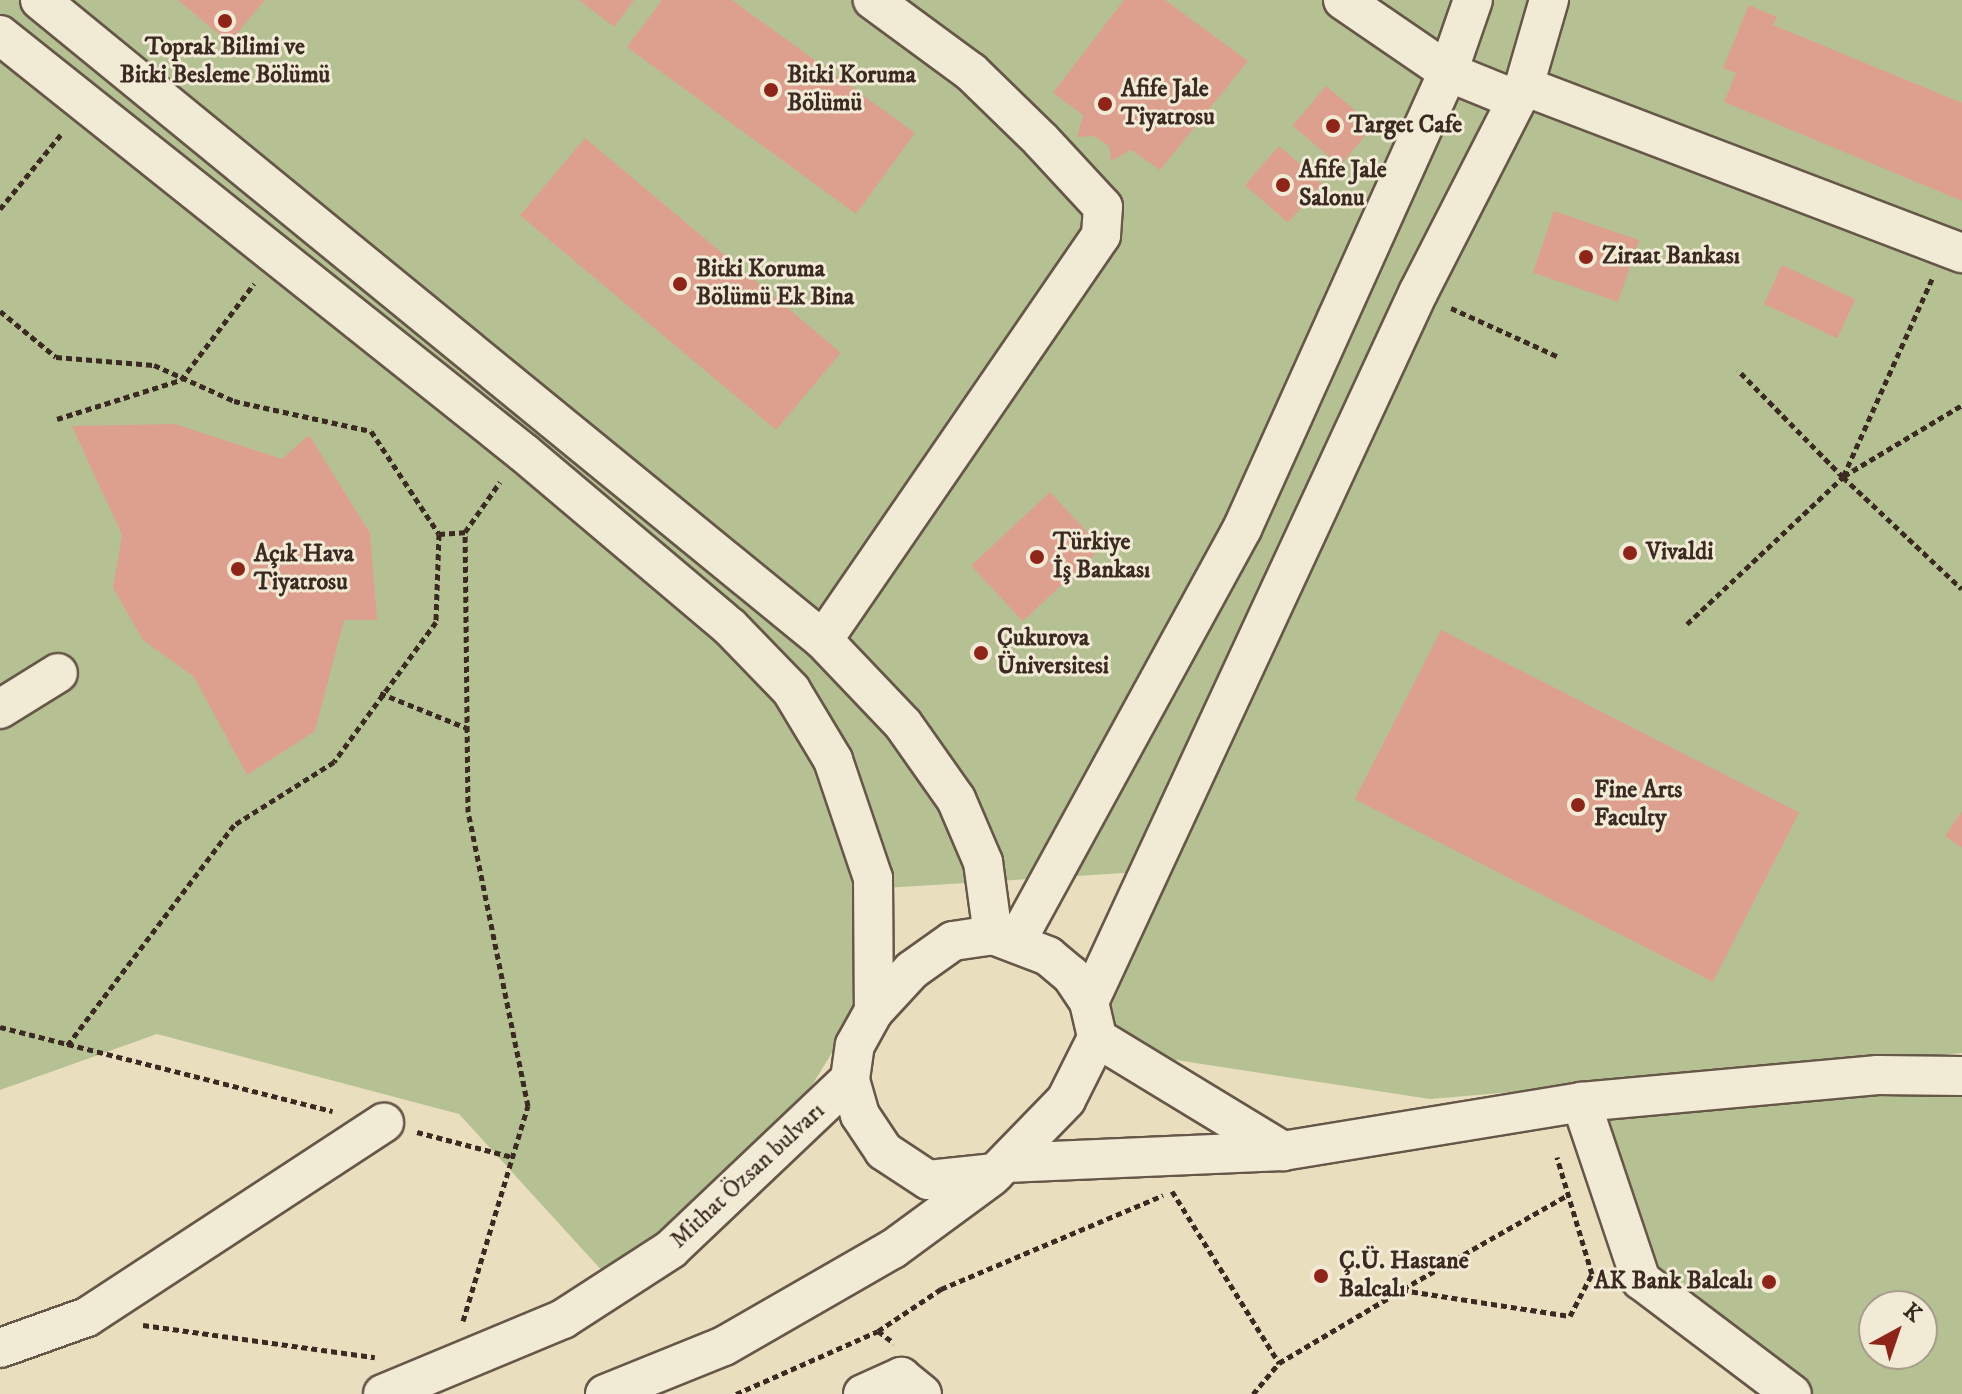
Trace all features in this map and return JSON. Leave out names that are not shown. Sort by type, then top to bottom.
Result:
[{"type":"street","points":[[40,0],[823,640],[903,724],[956,799],[983,862],[1005,938]]},
{"type":"street","points":[[823,640],[1101,235],[1103,207],[1041,140],[971,72],[873,0]]},
{"type":"street","points":[[1343,0],[1448,72],[1521,93],[1955,249]]},
{"type":"street","points":[[1005,938],[1242,529],[1448,72],[1473,0]]},
{"type":"street","points":[[605,1394],[724,1346],[893,1249],[1001,1168],[1066,1100],[1093,1020],[1418,293],[1521,93],[1549,0]]},
{"type":"street","points":[[0,35],[84,107],[277,254],[524,453],[730,627],[791,690],[833,760],[873,878],[874,1011]]},
{"type":"street","points":[[0,709],[58,673]]},
{"type":"street","points":[[1283,1151],[1093,1020],[1071,975],[1005,938],[953,941],[874,1011],[855,1045],[850,1079],[860,1115],[884,1151],[909,1170],[948,1181],[1001,1168],[1283,1151],[1581,1102],[1878,1075],[1962,1076]]},
{"type":"street","name":"Mithat Özsan bulvarı","points":[[384,1376],[449,1367],[563,1319],[671,1249],[850,1079]]},
{"type":"street","points":[[1581,1102],[1641,1280],[1792,1394]]},
{"type":"street","points":[[0,1348],[87,1317],[384,1123]]},
{"type":"street","points":[[863,1394],[901,1377],[922,1394]]},
{"type":"path","points":[[0,209],[84,107]]},
{"type":"path","points":[[1843,477],[1955,249]]},
{"type":"path","points":[[57,419],[181,380],[277,254]]},
{"type":"path","points":[[1418,293],[1559,357]]},
{"type":"path","points":[[0,311],[56,357],[154,365],[181,380],[234,401],[371,431],[439,534],[436,622],[380,693],[334,762],[234,825],[67,1046]]},
{"type":"path","points":[[1738,370],[1843,477],[1962,589]]},
{"type":"path","points":[[1687,624],[1843,477],[1962,405]]},
{"type":"path","points":[[449,1367],[528,1106],[468,812],[465,532],[524,453]]},
{"type":"path","points":[[439,534],[465,532]]},
{"type":"path","points":[[380,693],[467,728]]},
{"type":"path","points":[[0,1027],[512,1157]]},
{"type":"path","points":[[1402,1290],[1570,1316],[1592,1274],[1555,1151]]},
{"type":"path","points":[[736,1394],[878,1331],[941,1289],[1172,1191],[1188,1189]]},
{"type":"path","points":[[1172,1191],[1279,1363]]},
{"type":"path","points":[[1253,1394],[1279,1363],[1568,1195]]},
{"type":"path","points":[[87,1317],[384,1376]]},
{"type":"green space","name":"Çukurova Üniversitesi","points":[[0,0],[1962,0],[1962,1053],[1430,1099],[1150,1056],[1097,1038],[1172,870],[852,890],[855,1015],[781,1136],[616,1286],[459,1114],[157,1034],[0,1090]]},
{"type":"green space","points":[[1962,1074],[1962,1394],[1798,1394],[1641,1277],[1587,1106]]},
{"type":"building","name":"Toprak Bilimi ve Bitki Besleme Bölümü","points":[[178,0],[265,0],[229,43]]},
{"type":"building","points":[[579,0],[634,0],[614,27]]},
{"type":"building","name":"Bitki Koruma Bölümü","points":[[662,0],[732,0],[915,133],[856,214],[627,47]]},
{"type":"building","points":[[1124,0],[1165,0],[1248,61],[1160,170],[1131,150],[1111,161],[1109,146],[1094,136],[1077,137],[1083,115],[1053,93]]},
{"type":"building","points":[[1749,5],[1777,17],[1773,25],[1962,103],[1962,201],[1724,102],[1736,73],[1723,68]]},
{"type":"building","name":"Target Cafe","points":[[1326,86],[1373,126],[1340,166],[1293,126]]},
{"type":"building","name":"Bitki Koruma Bölümü Ek Bina","points":[[585,138],[841,353],[776,430],[520,215]]},
{"type":"building","name":"Afife Jale Salonu","points":[[1279,146],[1322,183],[1288,223],[1245,185]]},
{"type":"building","name":"Ziraat Bankası","points":[[1554,211],[1639,240],[1618,302],[1533,272]]},
{"type":"building","points":[[1782,265],[1855,299],[1837,338],[1764,304]]},
{"type":"building","points":[[175,424],[282,459],[309,435],[370,533],[377,620],[344,620],[315,731],[247,775],[194,677],[143,640],[113,588],[122,535],[72,426]]},
{"type":"building","name":"Türkiye İş Bankası","points":[[1050,492],[1102,548],[1023,621],[971,566]]},
{"type":"building","name":"Fine Arts Faculty","points":[[1441,630],[1799,813],[1713,982],[1355,799]]},
{"type":"building","points":[[1962,811],[1962,848],[1945,836]]},
{"type":"place","name":"Toprak Bilimi ve Bitki Besleme Bölümü","points":[[225,21]]},
{"type":"place","name":"Bitki Koruma Bölümü","points":[[771,90]]},
{"type":"place","name":"Afife Jale Tiyatrosu","points":[[1105,104]]},
{"type":"place","name":"Target Cafe","points":[[1333,126]]},
{"type":"place","name":"Afife Jale Salonu","points":[[1283,185]]},
{"type":"place","name":"Ziraat Bankası","points":[[1586,257]]},
{"type":"place","name":"Bitki Koruma Bölümü Ek Bina","points":[[680,284]]},
{"type":"place","name":"Vivaldi","points":[[1630,553]]},
{"type":"place","name":"Türkiye İş Bankası","points":[[1037,557]]},
{"type":"place","name":"Açık Hava Tiyatrosu","points":[[238,569]]},
{"type":"place","name":"Çukurova Üniversitesi","points":[[981,653]]},
{"type":"place","name":"Fine Arts Faculty","points":[[1578,805]]},
{"type":"place","name":"Ç.Ü. Hastane Balcalı","points":[[1321,1276]]},
{"type":"place","name":"AK Bank Balcalı","points":[[1769,1282]]}]
